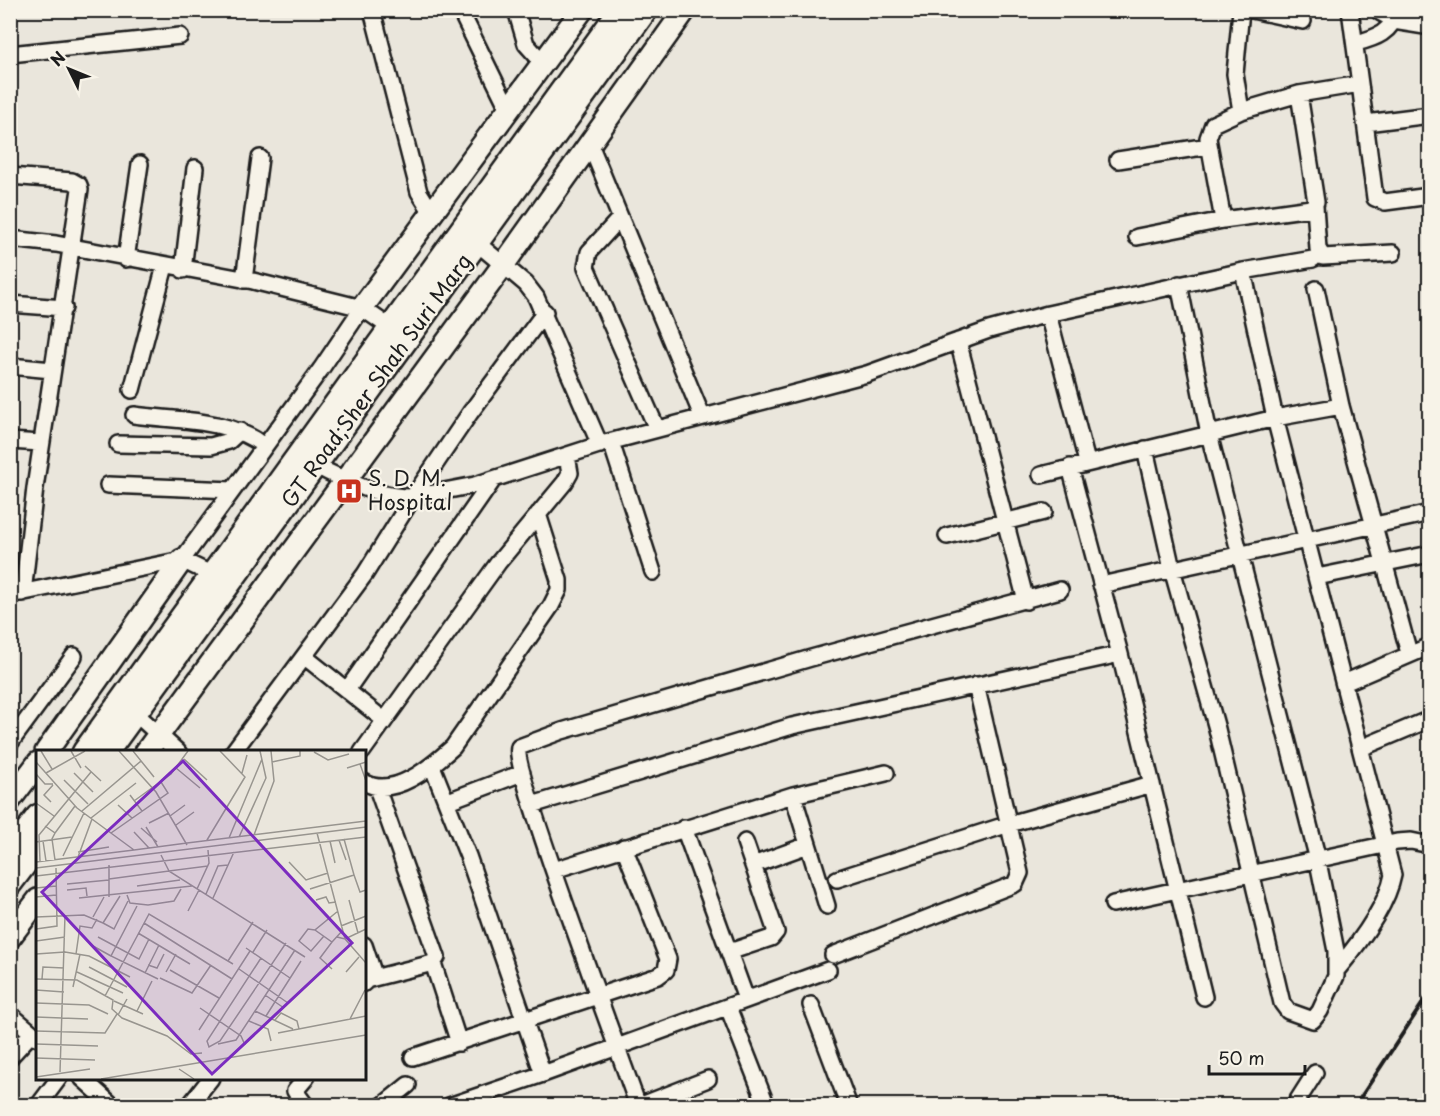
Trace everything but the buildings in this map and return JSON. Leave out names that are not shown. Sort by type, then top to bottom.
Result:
[{"type":"main road","points":[[362,308],[582,10]]},
{"type":"main road","name":"GT Road;Sher Shah Suri Marg","points":[[108,750],[391,328],[620,10]]},
{"type":"main road","name":"GT Road;Sher Shah Suri Marg","points":[[86,750],[221,579],[315,466],[646,10]]},
{"type":"main road","points":[[147,750],[504,264],[685,10]]},
{"type":"main road","points":[[1392,13],[1430,24]]},
{"type":"main road","points":[[47,750],[182,560]]},
{"type":"main road","points":[[10,800],[36,766]]},
{"type":"main road","points":[[10,853],[36,819]]},
{"type":"main road","points":[[10,885],[36,850]]},
{"type":"main road","points":[[10,937],[36,903]]},
{"type":"street","points":[[372,10],[419,192],[432,213]]},
{"type":"street","points":[[460,10],[509,110]]},
{"type":"street","points":[[516,10],[526,44],[544,64]]},
{"type":"street","points":[[1241,10],[1235,74],[1241,111]]},
{"type":"street","points":[[1252,10],[1303,21]]},
{"type":"street","points":[[1350,10],[1372,182],[1377,200],[1385,202],[1430,196]]},
{"type":"street","points":[[1356,43],[1379,37],[1388,30],[1392,13]]},
{"type":"street","points":[[10,54],[180,36]]},
{"type":"street","points":[[1223,220],[1209,146],[1209,129],[1213,124],[1241,111],[1299,94],[1360,84]]},
{"type":"street","points":[[1299,94],[1315,206],[1318,249],[1323,257],[1393,253]]},
{"type":"street","points":[[1366,123],[1430,115]]},
{"type":"street","points":[[590,144],[702,416]]},
{"type":"street","points":[[1118,160],[1209,146]]},
{"type":"street","points":[[244,280],[260,158]]},
{"type":"street","points":[[126,259],[140,164]]},
{"type":"street","points":[[183,270],[195,168]]},
{"type":"street","points":[[10,176],[72,180],[79,184],[64,308],[17,594],[182,560],[221,579]]},
{"type":"street","points":[[1137,237],[1223,220],[1315,206]]},
{"type":"street","points":[[621,218],[589,252],[586,267],[657,429]]},
{"type":"street","points":[[10,239],[71,247],[244,280],[362,308],[391,328]]},
{"type":"street","points":[[477,243],[526,284],[545,312],[606,443],[653,572]]},
{"type":"street","points":[[315,466],[373,493],[393,497],[413,497],[493,480],[606,443],[867,374],[958,341],[1048,314],[1179,284],[1313,259]]},
{"type":"street","points":[[132,390],[165,266]]},
{"type":"street","points":[[1145,449],[1172,569],[1217,729],[1282,1003],[1288,1011],[1313,1020],[1320,1011],[1336,971],[1353,951],[1391,884],[1393,875],[1275,418],[1243,271]]},
{"type":"street","points":[[1179,284],[1209,434],[1317,861],[1336,951],[1336,971]]},
{"type":"street","points":[[1316,289],[1341,406],[1409,653]]},
{"type":"street","points":[[10,304],[64,308]]},
{"type":"street","points":[[182,560],[362,308]]},
{"type":"street","points":[[235,750],[365,574],[413,497],[470,413],[545,312]]},
{"type":"street","points":[[1048,314],[1087,462]]},
{"type":"street","points":[[958,341],[1026,601]]},
{"type":"street","points":[[10,366],[52,370]]},
{"type":"street","points":[[1041,475],[1275,418],[1341,406]]},
{"type":"street","points":[[134,416],[211,425],[240,431],[264,446]]},
{"type":"street","points":[[118,444],[211,446],[230,441],[240,431]]},
{"type":"street","points":[[10,441],[41,443]]},
{"type":"street","points":[[363,750],[538,514],[570,476],[567,456]]},
{"type":"street","points":[[1070,467],[1120,654],[1204,997]]},
{"type":"street","points":[[347,690],[493,480]]},
{"type":"street","points":[[108,485],[233,490]]},
{"type":"street","points":[[947,537],[1044,513]]},
{"type":"street","points":[[1101,585],[1241,555],[1307,538],[1430,513]]},
{"type":"street","points":[[367,981],[433,963],[437,957],[371,785],[391,786],[432,766],[453,747],[474,720],[551,606],[559,590],[557,570],[538,514]]},
{"type":"street","points":[[1317,577],[1430,554]]},
{"type":"street","points":[[708,1079],[639,1106],[554,870],[517,751],[530,741],[811,658],[1060,590]]},
{"type":"street","points":[[1344,683],[1409,653],[1430,646]]},
{"type":"street","points":[[532,805],[792,726],[1120,654]]},
{"type":"street","points":[[10,743],[75,656]]},
{"type":"street","points":[[305,657],[384,720]]},
{"type":"street","points":[[833,955],[1015,884],[1020,873],[976,685]]},
{"type":"street","points":[[135,713],[176,750]]},
{"type":"street","points":[[1361,748],[1430,719]]},
{"type":"street","points":[[432,766],[448,801],[543,1074]]},
{"type":"street","points":[[448,801],[522,773]]},
{"type":"street","points":[[554,870],[793,795],[885,773]]},
{"type":"street","points":[[837,879],[1009,824],[1152,784]]},
{"type":"street","points":[[793,795],[827,906]]},
{"type":"street","points":[[684,828],[746,999]]},
{"type":"street","points":[[1113,904],[1411,840],[1430,845]]},
{"type":"street","points":[[729,952],[771,938],[776,932],[745,842]]},
{"type":"street","points":[[753,865],[808,845]]},
{"type":"street","points":[[413,1057],[599,998],[658,976],[668,966],[668,959],[624,847]]},
{"type":"street","points":[[366,950],[372,964],[367,981]]},
{"type":"street","points":[[433,963],[459,1043]]},
{"type":"street","points":[[449,1106],[828,970]]},
{"type":"street","points":[[811,1005],[849,1106]]},
{"type":"street","points":[[728,1006],[766,1104]]},
{"type":"street","points":[[10,1014],[35,1036],[10,1057]]},
{"type":"street","points":[[1294,1106],[1315,1073]]},
{"type":"street","points":[[38,1106],[58,1080]]},
{"type":"street","points":[[84,1080],[113,1106]]},
{"type":"street","points":[[189,1106],[210,1080]]},
{"type":"street","points":[[304,1080],[295,1091],[306,1106]]},
{"type":"street","points":[[382,1106],[408,1085]]},
{"type":"railway","points":[[1355,1106],[1430,992]]},
{"type":"place","name":"S. D. M. Hospital","points":[[349,491]]}]
